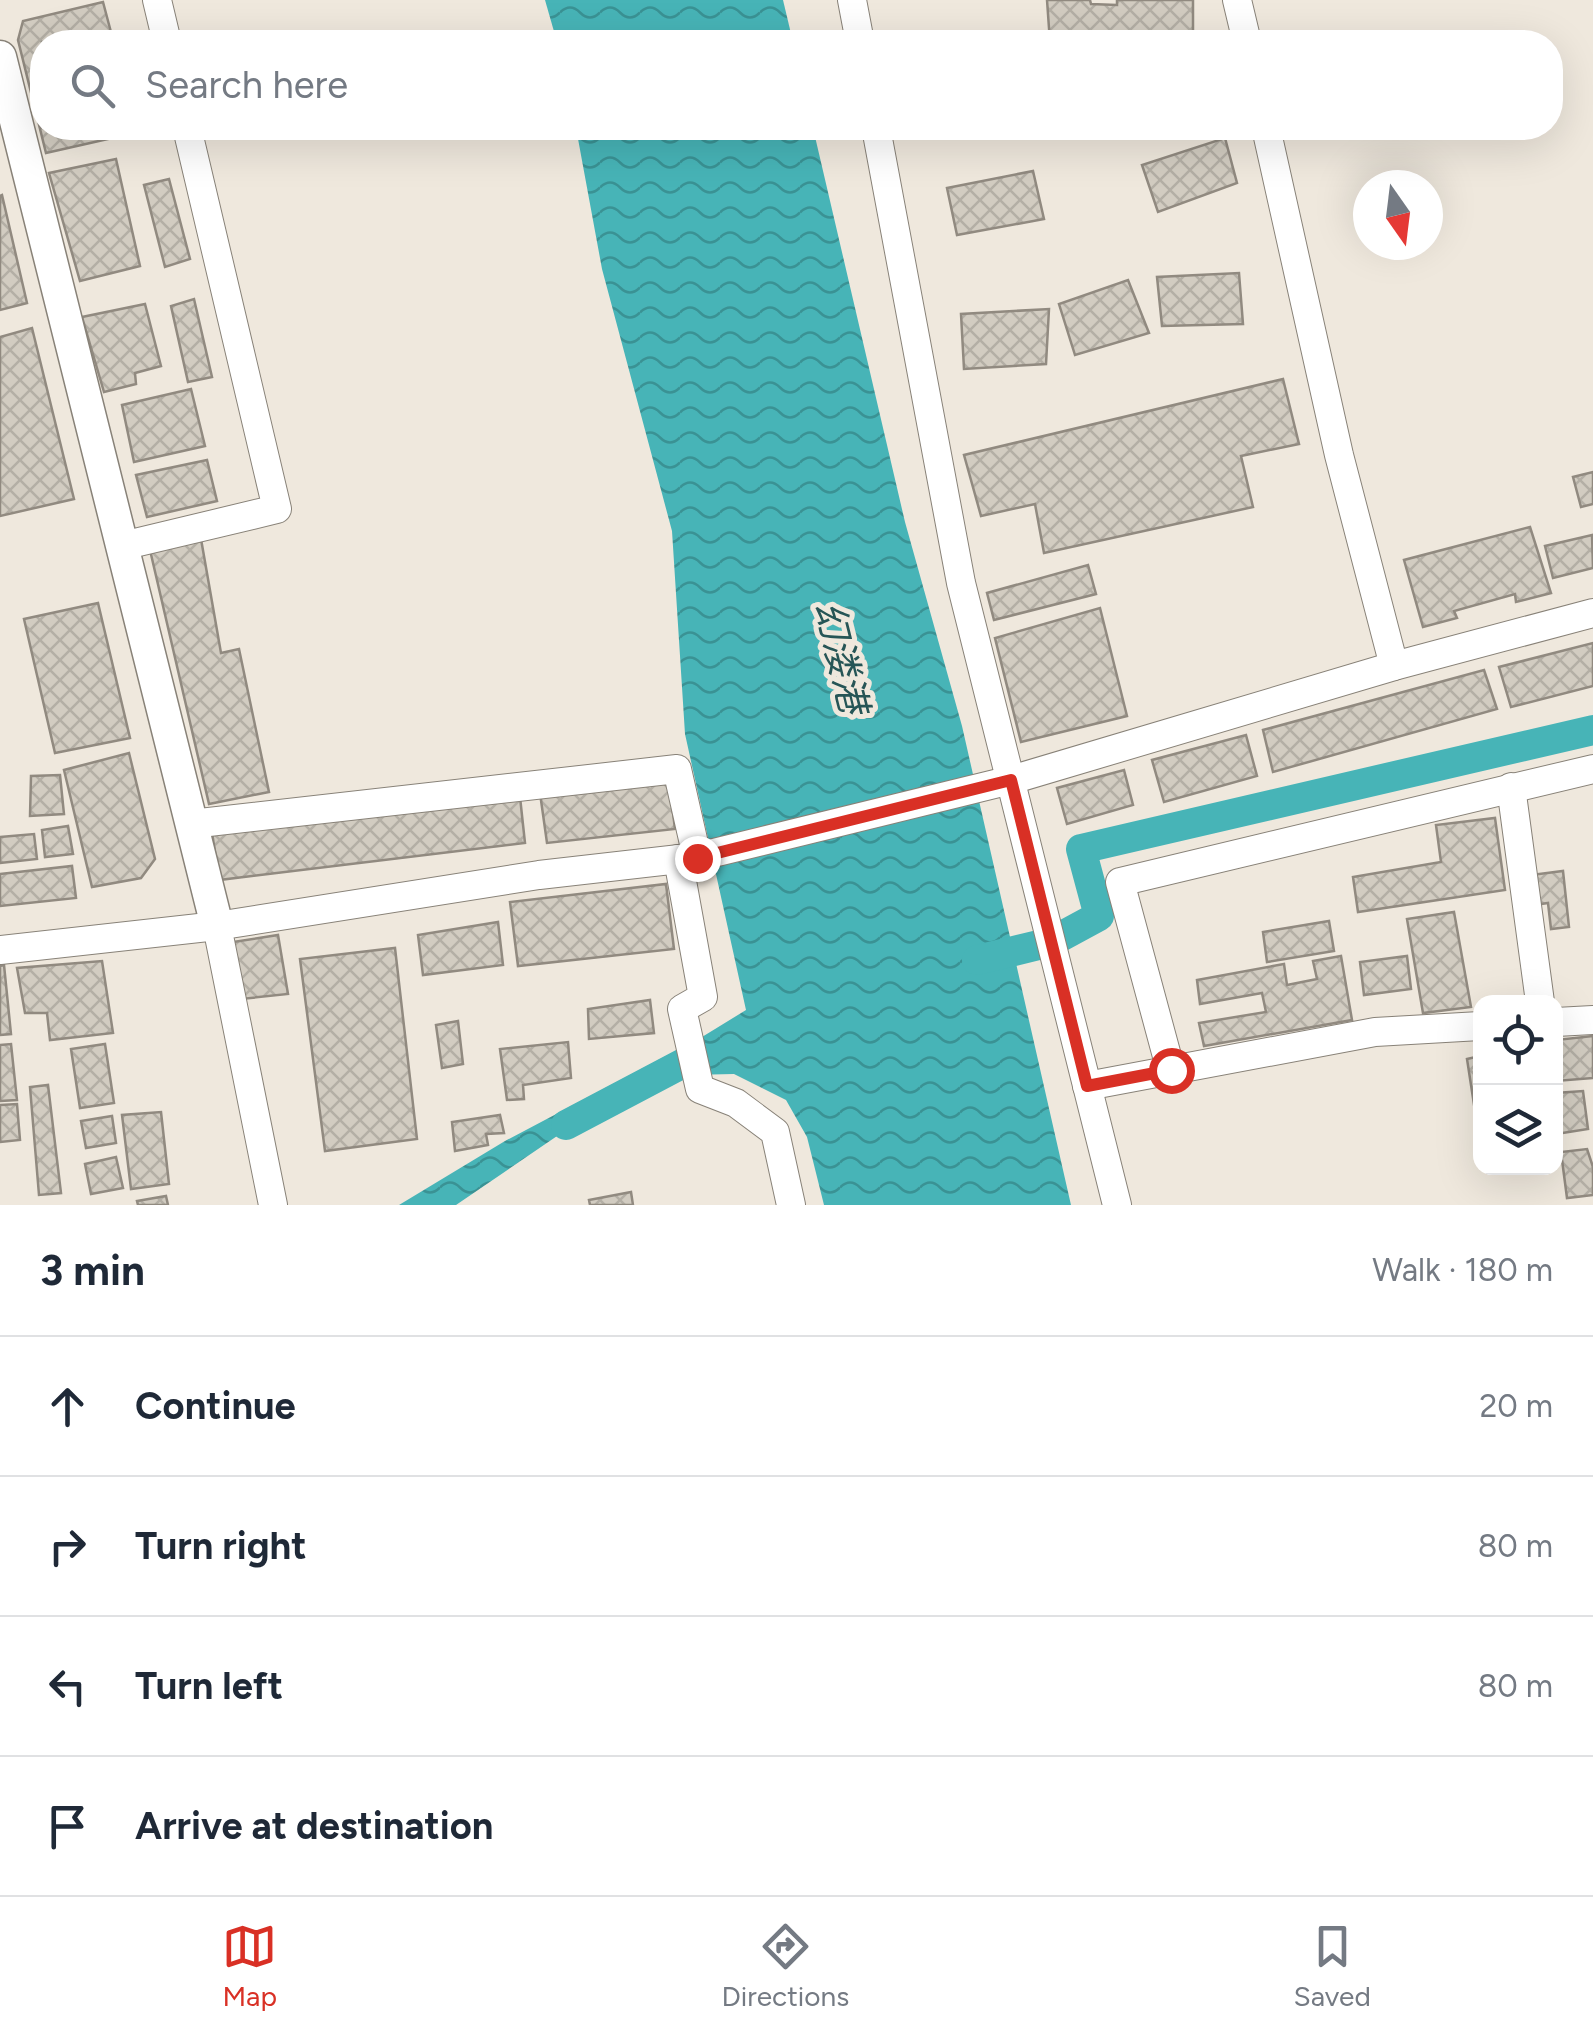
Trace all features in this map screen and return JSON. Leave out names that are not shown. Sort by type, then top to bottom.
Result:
[{"type":"main road","points":[[0,58],[217,926]]},
{"type":"street","points":[[157,0],[164,30]]},
{"type":"street","points":[[852,0],[858,30]]},
{"type":"street","points":[[1238,0],[1244,30]]},
{"type":"street","points":[[122,546],[277,510],[190,140]]},
{"type":"street","points":[[878,140],[997,783],[1087,1086],[1117,1205]]},
{"type":"street","points":[[1269,140],[1339,455],[1394,666]]},
{"type":"street","points":[[0,950],[217,926],[538,875],[688,858],[997,783],[1394,666],[1593,613]]},
{"type":"street","points":[[191,824],[677,769],[703,997],[682,1008],[700,1089],[736,1103],[775,1132],[791,1205]]},
{"type":"street","points":[[1171,1070],[1120,882],[1593,769]]},
{"type":"street","points":[[1511,787],[1539,995]]},
{"type":"street","points":[[217,926],[274,1205]]},
{"type":"street","points":[[1563,1022],[1593,1020]]},
{"type":"street","points":[[1087,1086],[1375,1032],[1473,1026]]},
{"type":"water","points":[[545,0],[783,0],[790,30],[554,30]]},
{"type":"water","name":"幻溇港","points":[[578,140],[816,140],[905,522],[962,726],[1071,1205],[824,1205],[807,1137],[786,1100],[734,1074],[645,1076],[456,1205],[399,1205],[505,1141],[746,1010],[685,734],[672,531],[602,269]]},
{"type":"building","points":[[1047,0],[1090,0],[1091,4],[1117,5],[1117,0],[1193,0],[1193,30],[1049,30]]},
{"type":"building","points":[[103,2],[110,30],[30,30],[30,88],[18,40],[23,21]]},
{"type":"building","points":[[43,140],[103,140],[46,153]]},
{"type":"building","points":[[1226,140],[1237,183],[1158,212],[1142,165]]},
{"type":"building","points":[[116,159],[140,266],[80,281],[49,173]]},
{"type":"building","points":[[1033,171],[1044,219],[957,235],[947,188]]},
{"type":"building","points":[[169,179],[190,259],[165,267],[144,185]]},
{"type":"building","points":[[0,196],[27,303],[0,310]]},
{"type":"building","points":[[1239,273],[1243,324],[1162,326],[1157,277]]},
{"type":"building","points":[[1128,280],[1149,333],[1075,355],[1059,304]]},
{"type":"building","points":[[194,299],[212,377],[188,382],[171,306]]},
{"type":"building","points":[[145,304],[161,366],[135,373],[136,384],[104,392],[82,317]]},
{"type":"building","points":[[1049,309],[1046,364],[964,369],[961,314]]},
{"type":"building","points":[[32,328],[74,499],[0,516],[0,337]]},
{"type":"building","points":[[1283,379],[1299,444],[1241,456],[1253,507],[1044,553],[1035,504],[981,516],[964,455]]},
{"type":"building","points":[[191,389],[205,446],[134,462],[122,405]]},
{"type":"building","points":[[207,460],[217,501],[147,517],[136,475]]},
{"type":"building","points":[[1593,472],[1593,504],[1581,507],[1573,477]]},
{"type":"building","points":[[1530,527],[1551,593],[1516,602],[1515,594],[1454,611],[1457,618],[1423,627],[1404,560]]},
{"type":"building","points":[[1592,535],[1593,568],[1553,578],[1545,546]]},
{"type":"building","points":[[201,539],[221,653],[239,649],[269,792],[209,804],[150,550]]},
{"type":"building","points":[[1088,565],[1096,594],[994,620],[987,593]]},
{"type":"building","points":[[98,603],[130,738],[55,753],[24,619]]},
{"type":"building","points":[[1100,608],[1127,716],[1021,742],[995,638]]},
{"type":"building","points":[[1593,643],[1593,686],[1511,707],[1499,667]]},
{"type":"building","points":[[1484,670],[1497,709],[1273,772],[1263,730]]},
{"type":"building","points":[[1246,735],[1257,776],[1164,802],[1152,760]]},
{"type":"building","points":[[129,753],[155,859],[141,878],[92,887],[64,770]]},
{"type":"building","points":[[1124,770],[1133,805],[1067,824],[1057,788]]},
{"type":"building","points":[[60,775],[64,814],[30,816],[31,776]]},
{"type":"building","points":[[669,780],[675,829],[547,843],[540,793]]},
{"type":"building","points":[[520,797],[525,843],[219,880],[212,832]]},
{"type":"building","points":[[1495,818],[1505,890],[1358,912],[1353,877],[1441,862],[1436,825]]},
{"type":"building","points":[[68,826],[73,854],[45,857],[42,830]]},
{"type":"building","points":[[34,834],[37,859],[0,863],[0,837]]},
{"type":"building","points":[[72,866],[76,898],[0,906],[0,874]]},
{"type":"building","points":[[1563,871],[1569,927],[1551,929],[1548,903],[1534,905],[1531,875]]},
{"type":"building","points":[[666,884],[674,949],[518,966],[510,902]]},
{"type":"building","points":[[1454,912],[1471,1007],[1423,1013],[1407,919]]},
{"type":"building","points":[[1329,921],[1334,951],[1267,962],[1263,932]]},
{"type":"building","points":[[498,922],[503,965],[423,975],[418,935]]},
{"type":"building","points":[[278,935],[288,994],[241,999],[233,942]]},
{"type":"building","points":[[395,948],[417,1139],[325,1151],[300,959]]},
{"type":"building","points":[[1341,956],[1352,1020],[1204,1046],[1199,1023],[1266,1012],[1262,993],[1200,1004],[1197,980],[1284,964],[1287,985],[1317,979],[1313,961]]},
{"type":"building","points":[[1407,956],[1411,989],[1364,995],[1360,962]]},
{"type":"building","points":[[102,961],[113,1033],[50,1040],[47,1013],[25,1013],[17,968]]},
{"type":"building","points":[[4,965],[11,1034],[0,1035],[0,966]]},
{"type":"building","points":[[650,1000],[654,1033],[589,1039],[588,1009]]},
{"type":"building","points":[[458,1021],[463,1064],[442,1068],[436,1025]]},
{"type":"building","points":[[1593,1036],[1593,1078],[1563,1080],[1563,1039]]},
{"type":"building","points":[[568,1042],[571,1078],[523,1085],[524,1099],[507,1100],[500,1049]]},
{"type":"building","points":[[11,1044],[17,1100],[0,1101],[0,1045]]},
{"type":"building","points":[[105,1044],[114,1103],[80,1108],[71,1049]]},
{"type":"building","points":[[1473,1058],[1473,1098],[1467,1059]]},
{"type":"building","points":[[48,1085],[61,1193],[39,1195],[30,1087]]},
{"type":"building","points":[[1583,1091],[1588,1129],[1563,1133],[1563,1092]]},
{"type":"building","points":[[17,1104],[20,1140],[0,1142],[0,1105]]},
{"type":"building","points":[[161,1112],[169,1184],[131,1189],[122,1115]]},
{"type":"building","points":[[500,1115],[504,1133],[486,1134],[488,1145],[455,1151],[452,1122]]},
{"type":"building","points":[[112,1116],[116,1143],[86,1148],[81,1121]]},
{"type":"building","points":[[1587,1149],[1593,1167],[1593,1195],[1567,1198],[1563,1152]]},
{"type":"building","points":[[116,1157],[123,1188],[91,1194],[85,1164]]},
{"type":"building","points":[[631,1192],[633,1205],[590,1205],[589,1200]]},
{"type":"building","points":[[166,1196],[168,1205],[138,1205],[137,1201]]},
{"type":"waterway","points":[[977,960],[1051,942],[1099,916],[1081,849],[1593,730]]},
{"type":"waterway","points":[[566,1125],[693,1058]]},
{"type":"route","points":[[697,858],[1011,780],[1087,1086],[1171,1070]]}]
